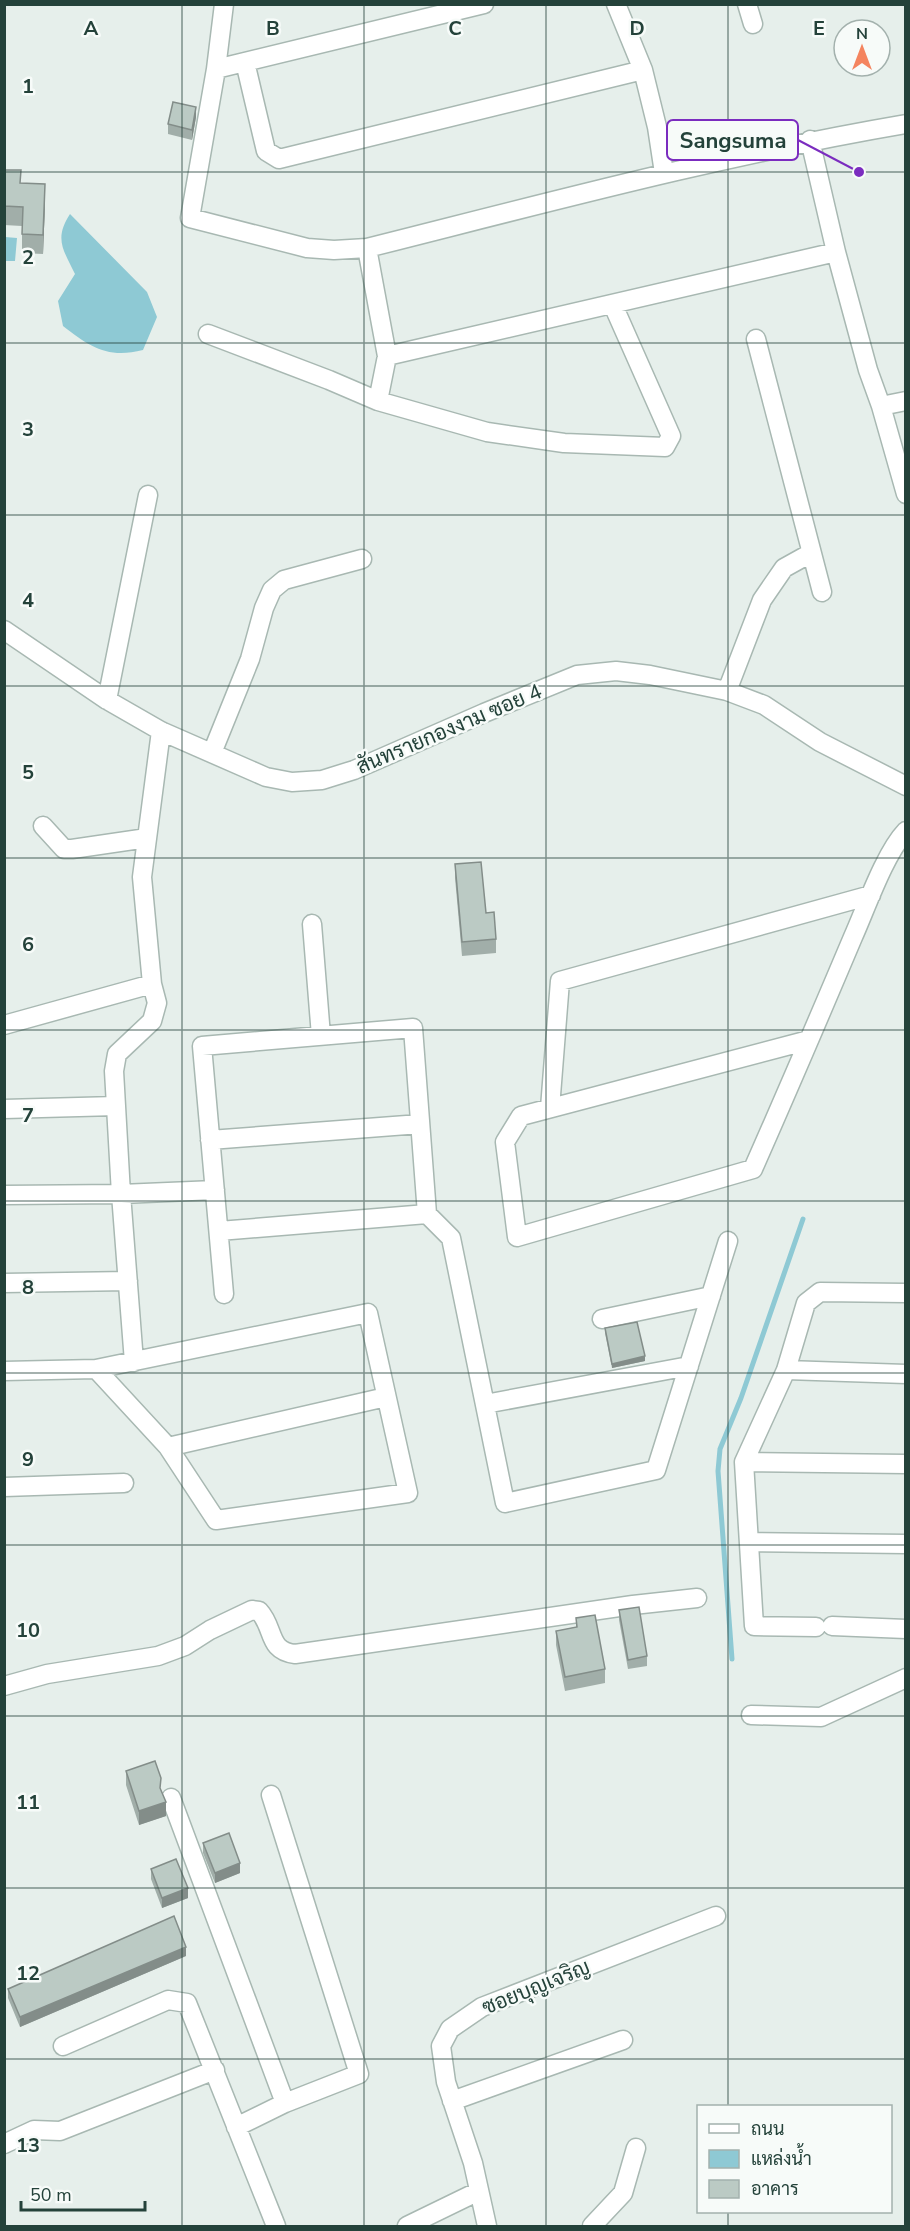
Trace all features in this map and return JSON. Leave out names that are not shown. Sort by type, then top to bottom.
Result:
[{"type":"street","points":[[225,4],[190,218],[307,248],[334,250],[367,248],[663,173],[810,140],[906,124]]},
{"type":"street","points":[[216,69],[484,4]]},
{"type":"street","points":[[616,4],[643,70],[657,127],[663,173]]},
{"type":"street","points":[[747,4],[753,24]]},
{"type":"street","points":[[245,62],[266,151],[279,159],[643,70]]},
{"type":"street","points":[[810,140],[836,252],[868,370],[881,405],[906,494]]},
{"type":"street","points":[[367,248],[387,356],[378,401]]},
{"type":"street","points":[[387,356],[836,252]]},
{"type":"street","points":[[208,334],[378,401],[487,432],[564,443],[665,447],[671,436],[613,305]]},
{"type":"street","points":[[756,339],[822,592]]},
{"type":"street","points":[[881,405],[906,401]]},
{"type":"street","points":[[107,700],[148,495]]},
{"type":"street","points":[[727,691],[762,600],[784,568],[811,552]]},
{"type":"street","points":[[212,753],[250,659],[264,608],[272,590],[284,580],[362,559]]},
{"type":"street","name":"สันทรายกองงาม ซอย 4","points":[[4,630],[107,700],[161,731],[266,777],[292,782],[322,780],[354,770],[577,675],[616,671],[650,675],[727,691],[764,705],[820,742],[906,786]]},
{"type":"street","points":[[134,1362],[114,1071],[117,1054],[152,1021],[157,1003],[152,984],[142,877],[161,731]]},
{"type":"street","points":[[43,826],[64,849],[147,838]]},
{"type":"street","points":[[809,1041],[521,1116],[505,1142],[517,1237],[753,1169],[809,1041],[871,895],[896,840],[906,831]]},
{"type":"street","points":[[550,1108],[560,981],[871,895]]},
{"type":"street","points":[[312,924],[321,1036]]},
{"type":"street","points":[[4,1025],[152,984]]},
{"type":"street","points":[[224,1294],[202,1046],[413,1028],[427,1214],[451,1238],[505,1503],[656,1470],[728,1241]]},
{"type":"street","points":[[4,1110],[116,1106]]},
{"type":"street","points":[[210,1140],[420,1124]]},
{"type":"street","points":[[4,1196],[215,1190]]},
{"type":"street","points":[[219,1231],[427,1214]]},
{"type":"street","points":[[4,1283],[128,1281]]},
{"type":"street","points":[[906,1293],[820,1292],[806,1303],[786,1370],[744,1462],[754,1626],[906,1629]]},
{"type":"street","points":[[602,1319],[711,1296]]},
{"type":"street","points":[[4,1371],[96,1369],[368,1313],[408,1493],[216,1520],[168,1447],[96,1369]]},
{"type":"street","points":[[485,1404],[689,1366]]},
{"type":"street","points":[[786,1370],[906,1374]]},
{"type":"street","points":[[168,1447],[386,1398]]},
{"type":"street","points":[[744,1462],[906,1464]]},
{"type":"street","points":[[4,1487],[124,1483]]},
{"type":"street","points":[[749,1542],[906,1544]]},
{"type":"street","points":[[4,1686],[47,1674],[158,1656],[185,1646],[210,1630],[252,1610],[259,1611],[264,1617],[275,1645],[283,1653],[295,1654],[633,1605],[697,1598]]},
{"type":"street","points":[[751,1715],[821,1717],[906,1678]]},
{"type":"street","points":[[237,2127],[285,2103],[359,2074],[272,1795]]},
{"type":"street","points":[[171,1798],[285,2103]]},
{"type":"street","name":"ซอยบุญเจริญ","points":[[487,2226],[473,2163],[446,2082],[441,2046],[450,2029],[482,2007],[716,1916]]},
{"type":"street","points":[[63,2046],[168,2000],[187,2003],[276,2226]]},
{"type":"street","points":[[452,2101],[623,2040]]},
{"type":"street","points":[[4,2144],[34,2130],[60,2131],[215,2070]]},
{"type":"street","points":[[592,2226],[623,2193],[636,2148]]},
{"type":"street","points":[[407,2226],[479,2191]]},
{"type":"water","points":[[70,214],[147,292],[157,317],[143,350],[109,352],[82,340],[63,326],[58,301],[75,274],[64,251],[61,237]]},
{"type":"water","points":[[5,237],[17,238],[15,261],[5,261]]},
{"type":"building","points":[[173,102],[196,107],[192,130],[168,124]]},
{"type":"building","points":[[4,170],[21,170],[20,183],[45,184],[43,235],[22,234],[23,207],[4,206]]},
{"type":"building","points":[[481,862],[486,913],[494,912],[496,939],[462,942],[455,864]]},
{"type":"building","points":[[637,1322],[645,1356],[612,1364],[605,1328]]},
{"type":"building","points":[[639,1607],[647,1656],[628,1660],[619,1610]]},
{"type":"building","points":[[595,1615],[605,1669],[565,1677],[556,1631],[577,1627],[576,1618]]},
{"type":"building","points":[[155,1761],[161,1778],[160,1788],[166,1802],[139,1811],[126,1771]]},
{"type":"building","points":[[229,1833],[240,1863],[215,1873],[203,1843]]},
{"type":"building","points":[[176,1859],[188,1888],[162,1898],[151,1869]]},
{"type":"building","points":[[174,1916],[186,1947],[20,2017],[8,1989]]},
{"type":"waterway","points":[[732,1659],[718,1471],[720,1449],[741,1398],[803,1219]]},
{"type":"place","name":"Sangsuma","points":[[859,172]]}]
